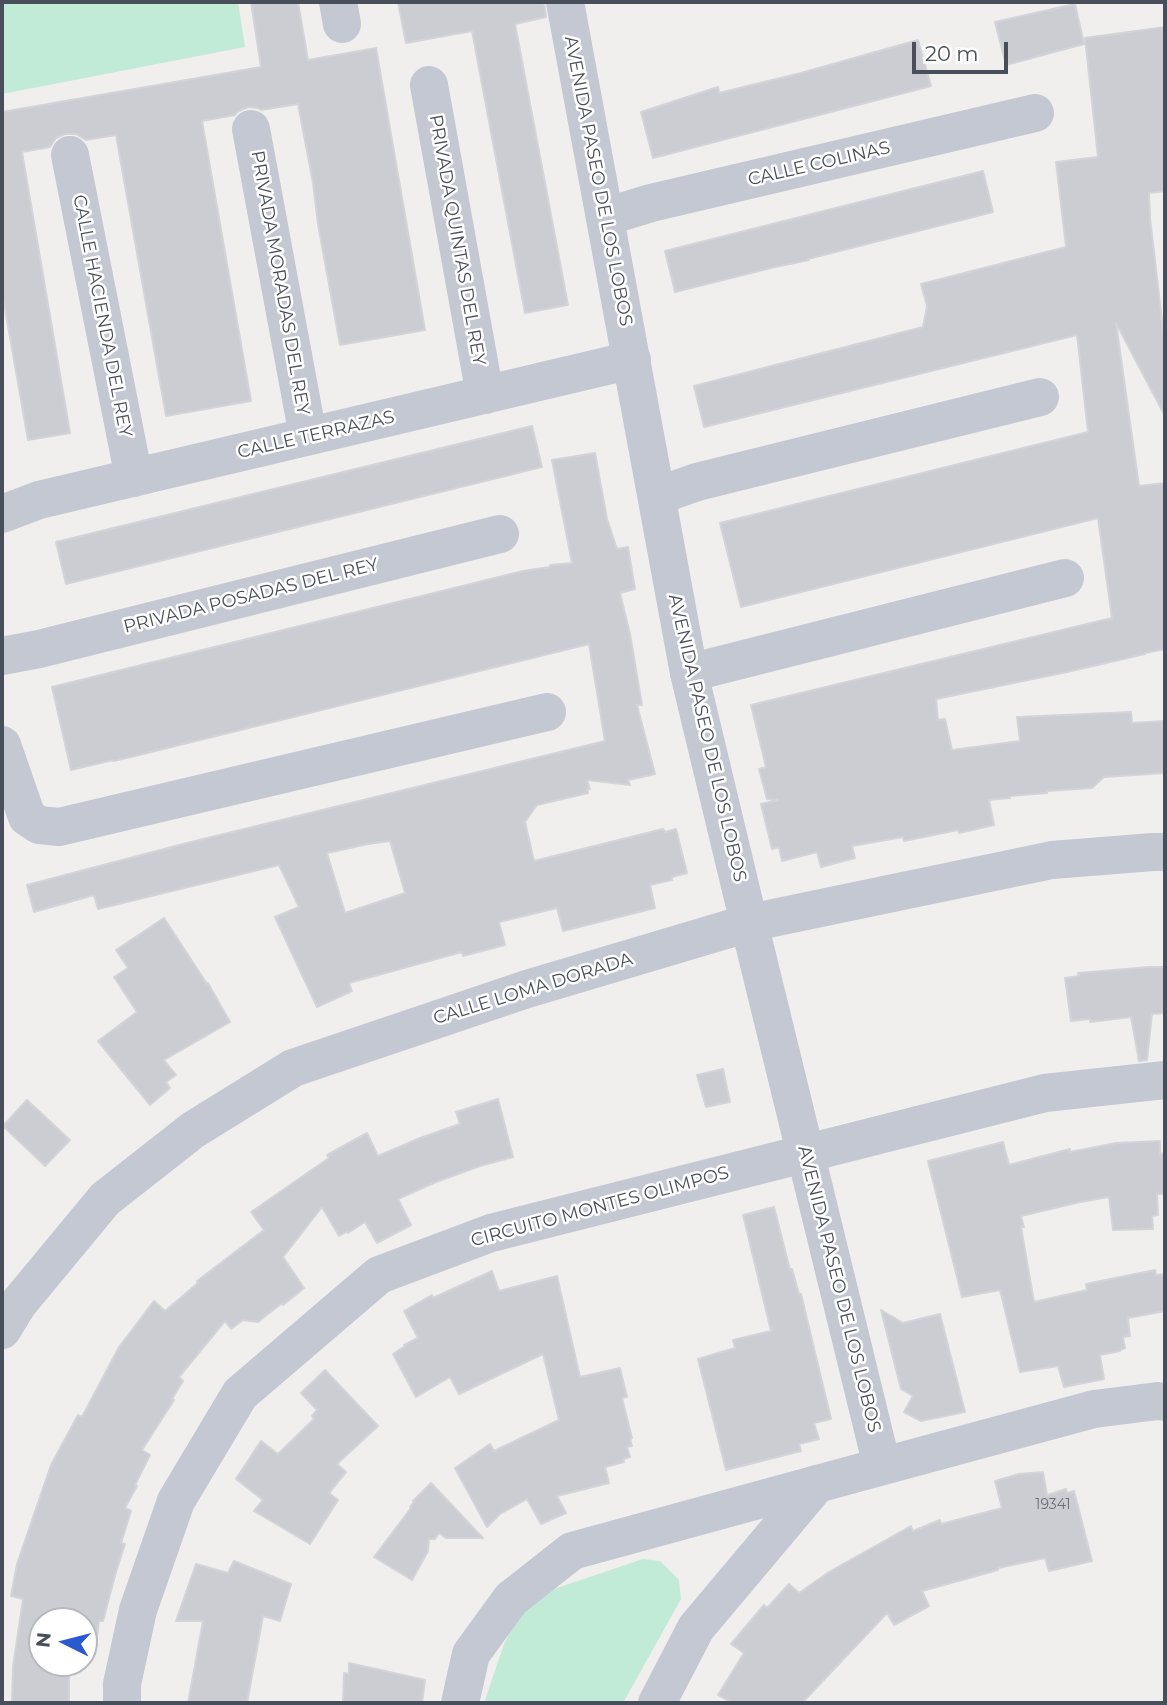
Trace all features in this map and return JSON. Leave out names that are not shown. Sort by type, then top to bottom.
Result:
[{"type":"street","name":"AVENIDA PASEO DE LOS LOBOS","points":[[565,2],[689,673],[882,1466]]},
{"type":"street","name":"PRIVADA QUINTAS DEL REY","points":[[429,85],[485,395]]},
{"type":"street","name":"CALLE COLINAS","points":[[605,217],[651,203],[1035,113]]},
{"type":"street","name":"PRIVADA MORADAS DEL REY","points":[[251,128],[308,436]]},
{"type":"street","name":"CALLE HACIENDA DEL REY","points":[[71,155],[134,478]]},
{"type":"street","name":"CALLE TERRAZAS","points":[[2,514],[39,500],[632,360]]},
{"type":"street","points":[[657,496],[698,482],[1040,397]]},
{"type":"street","name":"PRIVADA POSADAS DEL REY","points":[[2,656],[500,534]]},
{"type":"street","points":[[689,673],[1065,578]]},
{"type":"street","points":[[2,745],[27,817],[40,825],[59,827],[547,712]]},
{"type":"street","name":"CALLE LOMA DORADA","points":[[2,1330],[18,1304],[105,1199],[192,1130],[293,1068],[527,989],[749,923],[1052,860],[1165,852]]},
{"type":"street","name":"CIRCUITO MONTES OLIMPOS","points":[[122,1703],[122,1684],[138,1610],[176,1501],[240,1394],[379,1275],[491,1233],[1045,1093],[1165,1080]]},
{"type":"street","points":[[460,1703],[471,1654],[511,1600],[572,1551],[1094,1409],[1165,1402]]},
{"type":"street","points":[[657,1703],[696,1628],[817,1484]]},
{"type":"green space","points":[[2,2],[238,2],[245,47],[2,94]]},
{"type":"green space","points":[[643,1559],[660,1561],[679,1580],[681,1599],[623,1703],[484,1703],[504,1644],[524,1606],[551,1590]]},
{"type":"building","points":[[251,2],[298,2],[308,60],[376,48],[425,330],[340,345],[298,104],[261,110],[248,107],[235,115],[202,121],[251,401],[166,416],[116,135],[86,140],[76,134],[65,134],[56,138],[50,147],[22,152],[70,433],[28,440],[2,292],[2,112],[261,67]]},
{"type":"building","points":[[398,2],[544,2],[546,17],[515,24],[568,305],[525,313],[472,31],[406,43]]},
{"type":"building","points":[[1075,4],[1084,44],[1006,65],[995,22]]},
{"type":"building","points":[[1165,27],[1165,191],[1149,193],[1165,346],[1165,416],[1116,323],[1139,486],[1165,483],[1165,649],[936,699],[938,720],[945,719],[952,750],[1020,741],[1017,717],[1131,712],[1132,723],[1164,721],[1165,773],[1104,777],[1092,788],[1047,791],[989,800],[994,825],[959,833],[958,830],[904,841],[903,837],[852,846],[855,858],[821,867],[817,852],[782,861],[779,847],[772,849],[761,804],[778,800],[767,799],[759,769],[766,767],[751,705],[1112,618],[1098,518],[741,607],[720,523],[1088,432],[1077,335],[704,427],[694,386],[923,327],[927,306],[921,284],[1066,247],[1056,162],[1098,157],[1085,38]]},
{"type":"building","points":[[918,40],[931,86],[653,158],[641,112],[718,87],[719,93]]},
{"type":"building","points":[[983,171],[993,212],[675,292],[665,251]]},
{"type":"building","points":[[532,426],[542,467],[66,584],[56,542]]},
{"type":"building","points":[[595,453],[607,519],[617,549],[628,547],[635,589],[620,593],[642,705],[637,705],[655,774],[628,780],[630,785],[587,780],[590,789],[587,789],[588,793],[537,805],[525,822],[534,861],[663,829],[665,832],[676,829],[687,873],[650,885],[655,908],[563,931],[557,908],[499,922],[505,945],[463,956],[462,952],[349,983],[352,991],[317,1007],[275,917],[299,907],[279,865],[98,909],[94,895],[34,912],[27,885],[605,741],[589,644],[71,770],[52,687],[523,571],[572,563],[552,460]],"holes":[[[390,841],[405,893],[345,913],[327,853]]]},
{"type":"building","points":[[164,918],[208,983],[230,1022],[164,1060],[176,1075],[166,1082],[170,1088],[150,1105],[98,1041],[137,1012],[114,977],[128,968],[116,950]]},
{"type":"building","points":[[1165,967],[1165,1013],[1152,1014],[1147,1060],[1139,1061],[1131,1017],[1090,1022],[1090,1019],[1071,1021],[1065,978],[1079,976],[1078,973]]},
{"type":"building","points":[[723,1069],[730,1102],[706,1107],[697,1075]]},
{"type":"building","points":[[498,1099],[513,1157],[436,1182],[398,1199],[411,1225],[377,1243],[365,1222],[339,1236],[322,1207],[283,1257],[304,1288],[258,1322],[243,1320],[231,1329],[225,1321],[179,1377],[183,1381],[172,1399],[174,1400],[142,1450],[150,1455],[125,1508],[131,1511],[121,1543],[125,1544],[103,1621],[99,1621],[98,1628],[98,1607],[28,1607],[28,1677],[69,1677],[69,1703],[12,1703],[13,1667],[23,1599],[11,1596],[17,1564],[51,1465],[78,1415],[82,1417],[119,1347],[154,1301],[165,1311],[198,1283],[197,1281],[264,1230],[251,1212],[329,1158],[327,1155],[367,1133],[378,1156],[460,1124],[456,1112]]},
{"type":"building","points":[[27,1100],[70,1140],[45,1166],[3,1126]]},
{"type":"building","points":[[1160,1141],[1160,1154],[1164,1153],[1165,1194],[1157,1194],[1158,1215],[1152,1216],[1153,1229],[1113,1230],[1109,1197],[1021,1216],[1024,1227],[1021,1227],[1034,1302],[1087,1290],[1086,1284],[1155,1270],[1156,1275],[1165,1274],[1165,1311],[1128,1318],[1130,1336],[1123,1337],[1125,1348],[1100,1355],[1104,1379],[1064,1387],[1058,1366],[1020,1372],[1000,1290],[962,1297],[928,1161],[1003,1142],[1009,1165],[1070,1149],[1070,1152],[1116,1143]]},
{"type":"building","points":[[774,1207],[790,1270],[792,1269],[801,1294],[831,1419],[814,1423],[819,1439],[799,1444],[801,1451],[726,1470],[698,1359],[735,1348],[733,1340],[771,1331],[743,1215]]},
{"type":"building","points":[[492,1271],[499,1291],[557,1276],[580,1377],[620,1368],[627,1397],[622,1398],[632,1438],[632,1446],[627,1447],[630,1457],[623,1459],[624,1462],[605,1467],[609,1483],[557,1496],[566,1513],[541,1524],[527,1499],[500,1514],[487,1527],[455,1468],[490,1444],[494,1451],[559,1420],[543,1354],[459,1394],[450,1377],[416,1397],[393,1354],[418,1338],[404,1311],[432,1295],[433,1298]]},
{"type":"building","points":[[881,1310],[903,1323],[940,1314],[965,1412],[921,1421],[904,1412],[913,1396],[901,1389]]},
{"type":"building","points":[[325,1370],[378,1426],[337,1464],[346,1472],[329,1493],[338,1500],[310,1544],[254,1511],[263,1500],[236,1479],[261,1441],[278,1454],[314,1419],[312,1416],[317,1410],[301,1393]]},
{"type":"building","points":[[1043,1472],[1047,1495],[1066,1489],[1067,1493],[1074,1491],[1092,1561],[1049,1571],[1045,1558],[998,1568],[922,1591],[929,1606],[894,1625],[887,1613],[802,1703],[732,1703],[718,1695],[744,1653],[731,1644],[764,1605],[767,1608],[789,1584],[799,1593],[829,1572],[911,1526],[913,1531],[940,1520],[941,1524],[1002,1508],[995,1481],[1019,1474]]},
{"type":"building","points":[[431,1483],[483,1538],[446,1538],[439,1533],[435,1539],[429,1539],[428,1551],[412,1580],[374,1557],[411,1508],[413,1501]]},
{"type":"building","points":[[234,1561],[291,1584],[280,1621],[263,1616],[247,1703],[188,1703],[203,1621],[176,1621],[196,1564],[228,1573]]},
{"type":"building","points":[[349,1663],[425,1680],[422,1703],[343,1703],[344,1673],[349,1674]]}]
